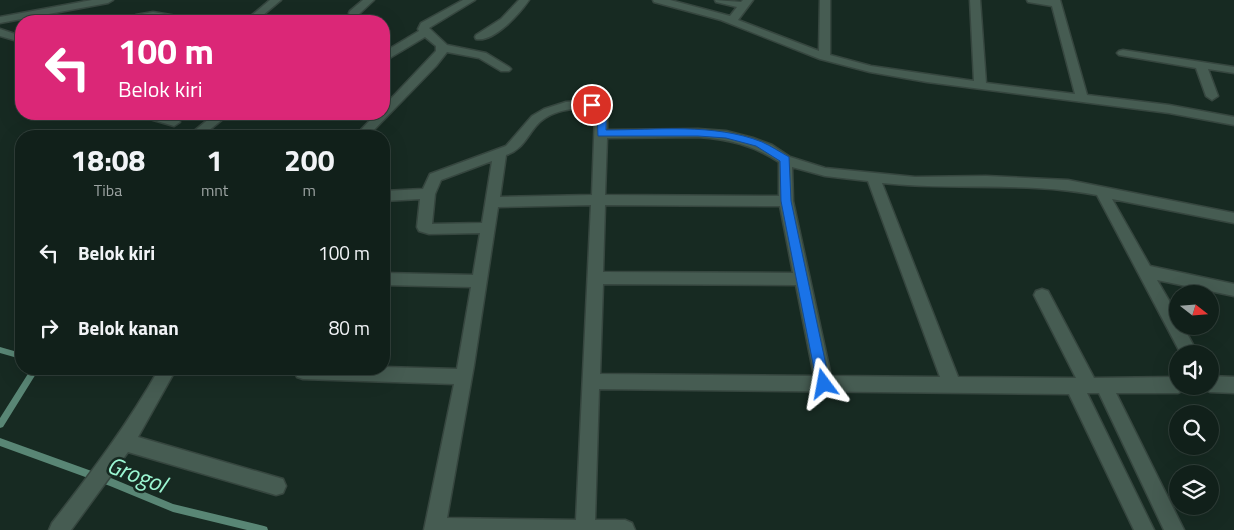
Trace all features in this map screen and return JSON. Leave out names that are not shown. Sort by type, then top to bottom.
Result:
[{"type":"street","points":[[27,15],[108,0]]},
{"type":"street","points":[[257,15],[276,0]]},
{"type":"street","points":[[354,13],[369,0]]},
{"type":"street","points":[[470,0],[428,23],[423,27],[425,32],[443,48],[482,55],[505,69]]},
{"type":"street","points":[[480,37],[509,19],[524,0]]},
{"type":"street","points":[[658,0],[732,20],[824,56],[870,69],[980,86],[1169,109],[1234,121]]},
{"type":"street","points":[[720,0],[746,3]]},
{"type":"street","points":[[824,56],[825,0]]},
{"type":"street","points":[[975,0],[980,86]]},
{"type":"street","points":[[1032,0],[1055,2],[1082,99]]},
{"type":"street","points":[[732,20],[746,3]]},
{"type":"street","points":[[0,20],[15,17]]},
{"type":"street","points":[[0,32],[15,37]]},
{"type":"street","points":[[390,53],[425,32]]},
{"type":"street","points":[[390,106],[432,64],[443,48]]},
{"type":"street","points":[[1123,53],[1234,70]]},
{"type":"street","points":[[1201,65],[1212,96]]},
{"type":"street","points":[[489,228],[425,228],[428,194],[433,180],[438,174],[500,154],[516,145],[541,115],[567,107],[588,104],[598,106],[601,112],[601,134],[585,530]]},
{"type":"street","points":[[167,120],[174,122]]},
{"type":"street","points":[[202,130],[215,120]]},
{"type":"street","points":[[367,130],[376,120]]},
{"type":"street","points":[[601,134],[698,133],[726,135],[759,144],[785,160],[825,172],[914,182],[1025,182],[1068,185],[1234,218]]},
{"type":"street","points":[[500,154],[494,202],[464,377],[435,529],[625,530]]},
{"type":"street","points":[[785,160],[786,201],[824,384]]},
{"type":"street","points":[[874,179],[952,385]]},
{"type":"street","points":[[1101,191],[1185,345]]},
{"type":"street","points":[[390,196],[428,194]]},
{"type":"street","points":[[494,202],[597,200],[786,201]]},
{"type":"street","points":[[1144,271],[1234,290]]},
{"type":"street","points":[[594,278],[801,279]]},
{"type":"street","points":[[390,279],[480,282]]},
{"type":"street","points":[[1042,295],[1089,386],[1174,530]]},
{"type":"street","points":[[58,530],[108,466],[164,375]]},
{"type":"street","points":[[390,375],[464,377]]},
{"type":"street","points":[[591,381],[1089,386],[1169,384]]},
{"type":"street","points":[[1219,384],[1234,384]]},
{"type":"street","points":[[1089,386],[1144,530]]},
{"type":"street","points":[[124,442],[276,486]]},
{"type":"waterway","name":"Grogol","points":[[0,350],[15,354]]},
{"type":"waterway","name":"Grogol","points":[[0,425],[31,375]]},
{"type":"waterway","name":"Grogol","points":[[0,442],[111,482],[173,508],[264,530]]},
{"type":"route","points":[[592,105],[600,108],[601,134],[698,133],[726,135],[759,144],[785,160],[786,201],[824,384]]}]
